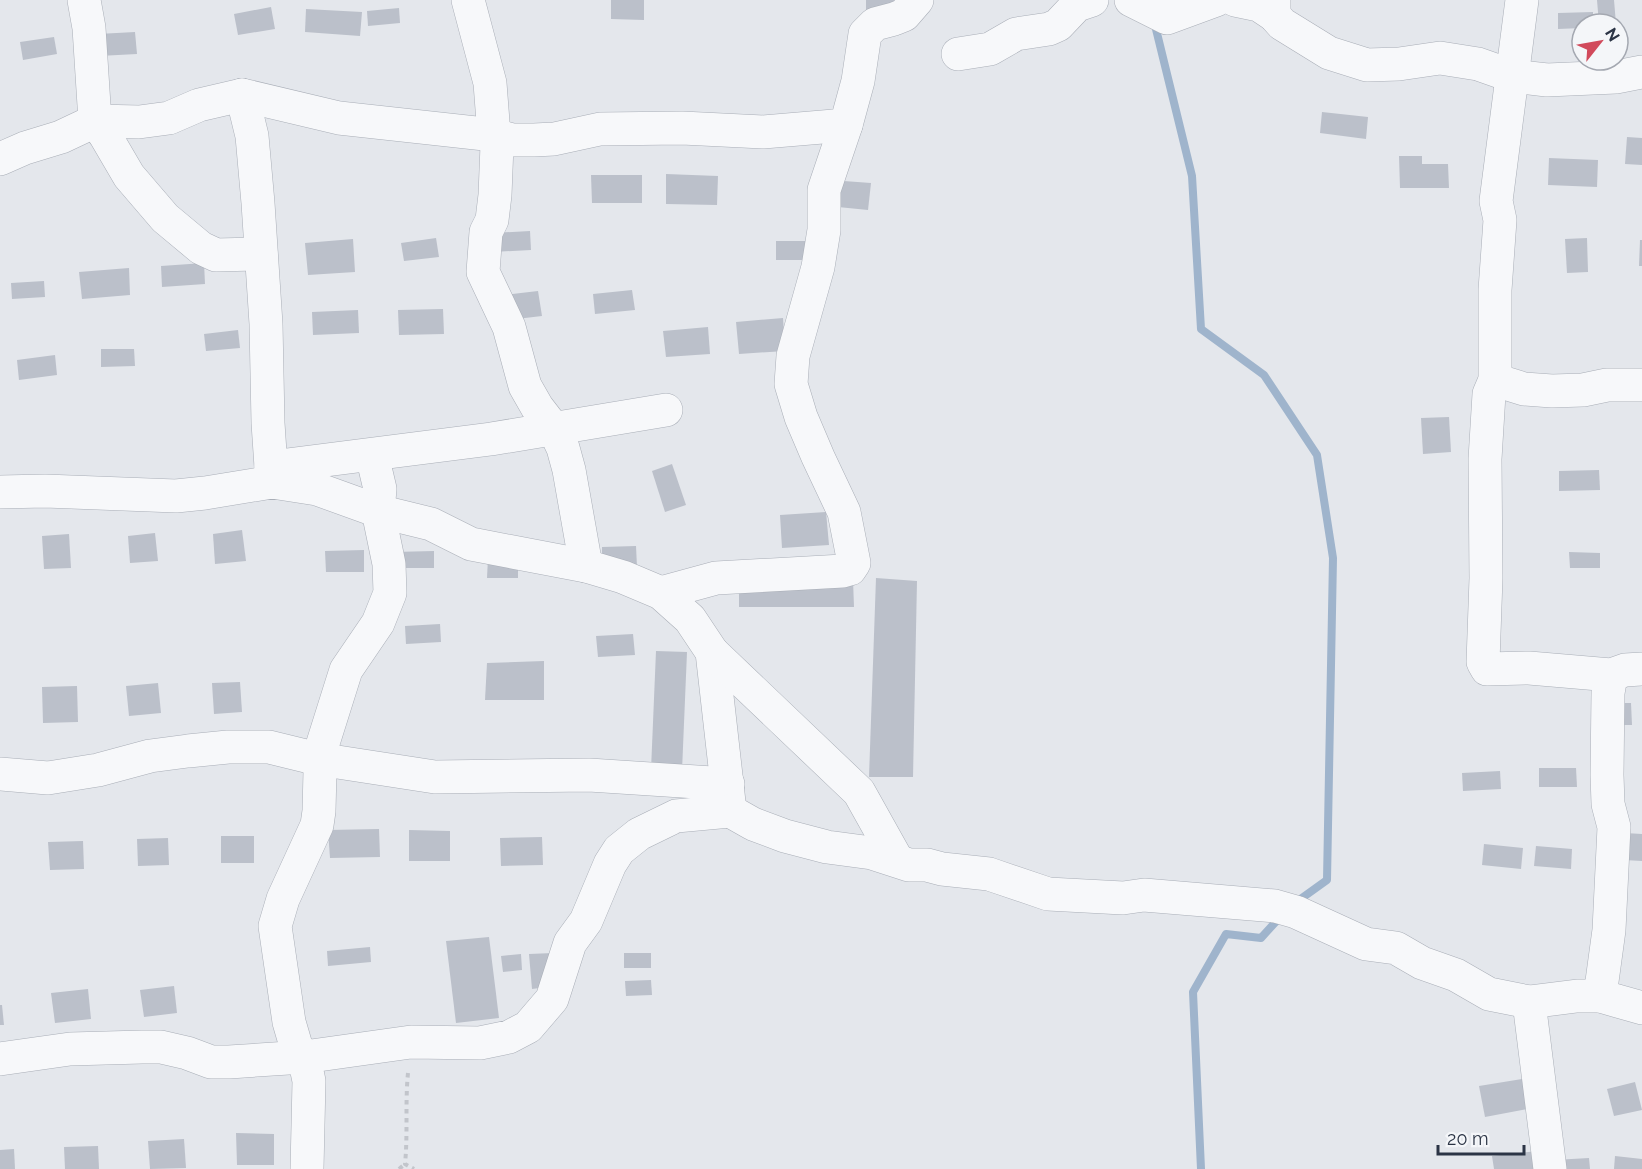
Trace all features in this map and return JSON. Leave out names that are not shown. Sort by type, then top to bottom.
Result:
[{"type":"street","points":[[84,0],[89,28],[95,121],[129,176],[151,203],[182,234],[201,248],[216,255],[261,254]]},
{"type":"street","points":[[468,0],[490,83],[494,135],[497,145],[495,195],[492,219],[486,232],[483,272],[509,327],[525,386],[537,407],[555,429],[569,470],[586,566]]},
{"type":"street","points":[[662,593],[716,578],[843,571],[854,563],[844,513],[801,417],[791,384],[793,356],[818,267],[824,230],[824,190],[858,81],[865,34],[875,24],[904,15],[917,0]]},
{"type":"street","points":[[958,54],[990,50],[1016,34],[1049,29],[1058,25],[1077,5],[1092,0]]},
{"type":"street","points":[[1131,0],[1167,18],[1216,0]]},
{"type":"street","points":[[1235,0],[1274,8],[1282,24],[1329,53],[1345,59],[1377,65],[1440,58],[1478,64],[1512,76],[1567,80],[1616,77],[1642,72]]},
{"type":"street","points":[[1522,0],[1496,201],[1500,220],[1495,290],[1496,380],[1489,394],[1485,459],[1486,578],[1482,656],[1487,669],[1529,668],[1627,672]]},
{"type":"street","points":[[242,95],[252,136],[266,324],[267,423],[272,474]]},
{"type":"street","points":[[0,159],[25,148],[61,137],[95,121],[139,122],[169,118],[199,105],[242,95],[360,121],[494,135],[512,140],[554,139],[600,129],[682,128],[763,132],[846,125]]},
{"type":"street","points":[[1496,380],[1524,389],[1552,391],[1583,390],[1607,385],[1642,385]]},
{"type":"street","points":[[0,492],[45,491],[176,496],[205,493],[272,474],[372,455],[555,429],[666,410]]},
{"type":"street","points":[[307,1169],[309,1092],[304,1057],[296,1046],[289,1022],[275,926],[280,907],[316,825],[319,811],[318,759],[346,670],[378,623],[390,593],[389,564],[378,511],[380,489],[372,455]]},
{"type":"street","points":[[272,474],[378,511],[432,524],[471,544],[586,566],[623,577],[662,593],[690,619],[712,652],[859,792],[897,860]]},
{"type":"street","points":[[712,652],[729,798],[753,824],[785,836],[872,853],[909,866],[927,865],[942,869],[989,874],[1048,894],[1123,898],[1144,895],[1275,906],[1296,912],[1351,939],[1366,944],[1396,948],[1422,963],[1456,975],[1489,994],[1529,1002],[1576,996],[1600,996],[1642,1008]]},
{"type":"street","points":[[1600,996],[1609,930],[1614,827],[1608,804],[1606,775],[1608,693],[1627,672]]},
{"type":"street","points":[[0,774],[48,778],[98,770],[150,756],[228,747],[269,747],[318,759],[435,777],[589,775],[729,798]]},
{"type":"street","points":[[0,1059],[70,1049],[161,1047],[211,1062],[304,1057],[411,1042],[480,1043],[509,1037],[528,1027],[552,999],[570,943],[586,921],[610,864],[619,850],[639,834],[676,816],[729,798]]},
{"type":"street","points":[[1529,1002],[1550,1169]]},
{"type":"path","points":[[399,1169],[405,1164],[407,1146],[405,1101],[411,1042]]},
{"type":"path","points":[[405,1164],[414,1169]]},
{"type":"building","points":[[611,0],[644,0],[644,20],[611,19]]},
{"type":"building","points":[[866,0],[894,0],[894,14],[866,13]]},
{"type":"building","points":[[1597,0],[1614,0],[1615,12],[1598,12]]},
{"type":"building","points":[[271,7],[275,29],[238,35],[234,14]]},
{"type":"building","points":[[399,8],[400,23],[368,26],[367,11]]},
{"type":"building","points":[[306,9],[362,12],[360,36],[305,32]]},
{"type":"building","points":[[1558,13],[1570,13],[1570,28],[1558,29]]},
{"type":"building","points":[[135,32],[137,54],[99,56],[98,34]]},
{"type":"building","points":[[54,37],[57,54],[23,60],[20,42]]},
{"type":"building","points":[[1322,112],[1368,117],[1366,139],[1320,133]]},
{"type":"building","points":[[1627,137],[1642,138],[1642,165],[1625,164]]},
{"type":"building","points":[[1399,156],[1422,156],[1422,164],[1448,164],[1449,188],[1400,188]]},
{"type":"building","points":[[1549,158],[1598,160],[1597,187],[1548,185]]},
{"type":"building","points":[[666,174],[718,176],[717,205],[666,204]]},
{"type":"building","points":[[591,175],[642,175],[642,203],[592,203]]},
{"type":"building","points":[[830,180],[871,183],[868,210],[828,206]]},
{"type":"building","points":[[530,231],[531,250],[493,252],[492,233]]},
{"type":"building","points":[[436,238],[439,257],[404,261],[401,243]]},
{"type":"building","points":[[1587,238],[1588,272],[1567,273],[1565,239]]},
{"type":"building","points":[[353,239],[355,272],[308,275],[305,243]]},
{"type":"building","points":[[1640,240],[1642,240],[1642,266],[1639,266]]},
{"type":"building","points":[[776,241],[814,241],[814,260],[776,260]]},
{"type":"building","points":[[204,263],[205,284],[162,287],[161,266]]},
{"type":"building","points":[[129,268],[130,295],[82,299],[79,272]]},
{"type":"building","points":[[44,281],[45,297],[12,299],[11,283]]},
{"type":"building","points":[[632,290],[635,310],[595,314],[593,294]]},
{"type":"building","points":[[538,291],[542,316],[508,320],[504,295]]},
{"type":"building","points":[[443,309],[444,334],[399,335],[398,310]]},
{"type":"building","points":[[358,310],[359,333],[313,335],[312,312]]},
{"type":"building","points":[[783,318],[785,351],[739,354],[736,322]]},
{"type":"building","points":[[708,327],[710,354],[666,357],[663,331]]},
{"type":"building","points":[[238,330],[240,348],[206,351],[204,334]]},
{"type":"building","points":[[101,349],[134,349],[135,366],[101,367]]},
{"type":"building","points":[[55,355],[57,375],[19,380],[17,360]]},
{"type":"building","points":[[1449,417],[1451,452],[1423,454],[1421,418]]},
{"type":"building","points":[[672,464],[686,505],[665,512],[652,471]]},
{"type":"building","points":[[1599,470],[1600,490],[1559,491],[1559,471]]},
{"type":"building","points":[[826,512],[829,545],[782,548],[780,515]]},
{"type":"building","points":[[242,530],[246,561],[215,564],[213,534]]},
{"type":"building","points":[[155,533],[158,561],[130,563],[128,536]]},
{"type":"building","points":[[69,534],[71,568],[44,569],[42,536]]},
{"type":"building","points":[[636,546],[637,567],[602,568],[602,547]]},
{"type":"building","points":[[364,550],[364,572],[326,572],[325,551]]},
{"type":"building","points":[[434,551],[434,568],[393,568],[393,552]]},
{"type":"building","points":[[1569,552],[1600,553],[1600,568],[1570,568]]},
{"type":"building","points":[[488,558],[518,559],[518,578],[487,578]]},
{"type":"building","points":[[876,578],[917,581],[913,777],[869,777]]},
{"type":"building","points":[[853,580],[854,607],[739,607],[739,583]]},
{"type":"building","points":[[440,624],[441,642],[406,644],[405,626]]},
{"type":"building","points":[[633,634],[635,655],[598,657],[596,636]]},
{"type":"building","points":[[656,651],[687,652],[682,771],[651,770]]},
{"type":"building","points":[[544,661],[544,700],[485,700],[487,663]]},
{"type":"building","points":[[240,682],[242,712],[214,714],[212,683]]},
{"type":"building","points":[[158,683],[161,713],[129,716],[126,686]]},
{"type":"building","points":[[77,686],[78,722],[43,723],[42,687]]},
{"type":"building","points":[[1614,703],[1631,703],[1632,725],[1615,725]]},
{"type":"building","points":[[1539,768],[1576,768],[1577,787],[1539,787]]},
{"type":"building","points":[[1500,771],[1501,789],[1463,791],[1462,773]]},
{"type":"building","points":[[379,829],[380,857],[330,858],[328,830]]},
{"type":"building","points":[[409,830],[450,831],[450,861],[409,861]]},
{"type":"building","points":[[1625,833],[1642,834],[1642,861],[1624,860]]},
{"type":"building","points":[[221,836],[254,836],[254,863],[221,863]]},
{"type":"building","points":[[542,837],[543,865],[501,866],[500,838]]},
{"type":"building","points":[[168,838],[169,865],[138,866],[137,839]]},
{"type":"building","points":[[83,841],[84,869],[50,870],[48,842]]},
{"type":"building","points":[[1484,844],[1523,848],[1521,869],[1482,865]]},
{"type":"building","points":[[1536,846],[1572,849],[1571,869],[1534,866]]},
{"type":"building","points":[[489,937],[499,1018],[456,1023],[446,941]]},
{"type":"building","points":[[370,947],[371,962],[328,966],[327,951]]},
{"type":"building","points":[[553,953],[554,986],[532,989],[529,954]]},
{"type":"building","points":[[624,953],[651,953],[651,968],[624,968]]},
{"type":"building","points":[[521,954],[522,970],[503,972],[501,956]]},
{"type":"building","points":[[651,980],[652,995],[626,996],[625,981]]},
{"type":"building","points":[[174,986],[177,1013],[144,1017],[140,990]]},
{"type":"building","points":[[88,989],[91,1019],[55,1023],[51,993]]},
{"type":"building","points":[[0,1005],[2,1005],[4,1025],[0,1025]]},
{"type":"building","points":[[1522,1079],[1527,1109],[1485,1117],[1479,1086]]},
{"type":"building","points":[[1635,1082],[1642,1110],[1614,1116],[1607,1089]]},
{"type":"building","points":[[236,1133],[274,1134],[274,1165],[237,1165]]},
{"type":"building","points":[[184,1139],[186,1168],[150,1169],[148,1141]]},
{"type":"building","points":[[98,1146],[99,1169],[65,1169],[64,1147]]},
{"type":"building","points":[[14,1149],[15,1169],[0,1169],[0,1150]]},
{"type":"building","points":[[1537,1151],[1539,1169],[1494,1169],[1492,1156]]},
{"type":"building","points":[[1615,1156],[1642,1159],[1642,1169],[1614,1169]]},
{"type":"building","points":[[1589,1158],[1590,1169],[1555,1169],[1554,1160]]},
{"type":"waterway","points":[[1154,21],[1192,176],[1201,329],[1264,375],[1317,455],[1333,558],[1327,880],[1295,903]]},
{"type":"waterway","points":[[1201,1169],[1193,992],[1226,934],[1261,938],[1281,916]]}]
